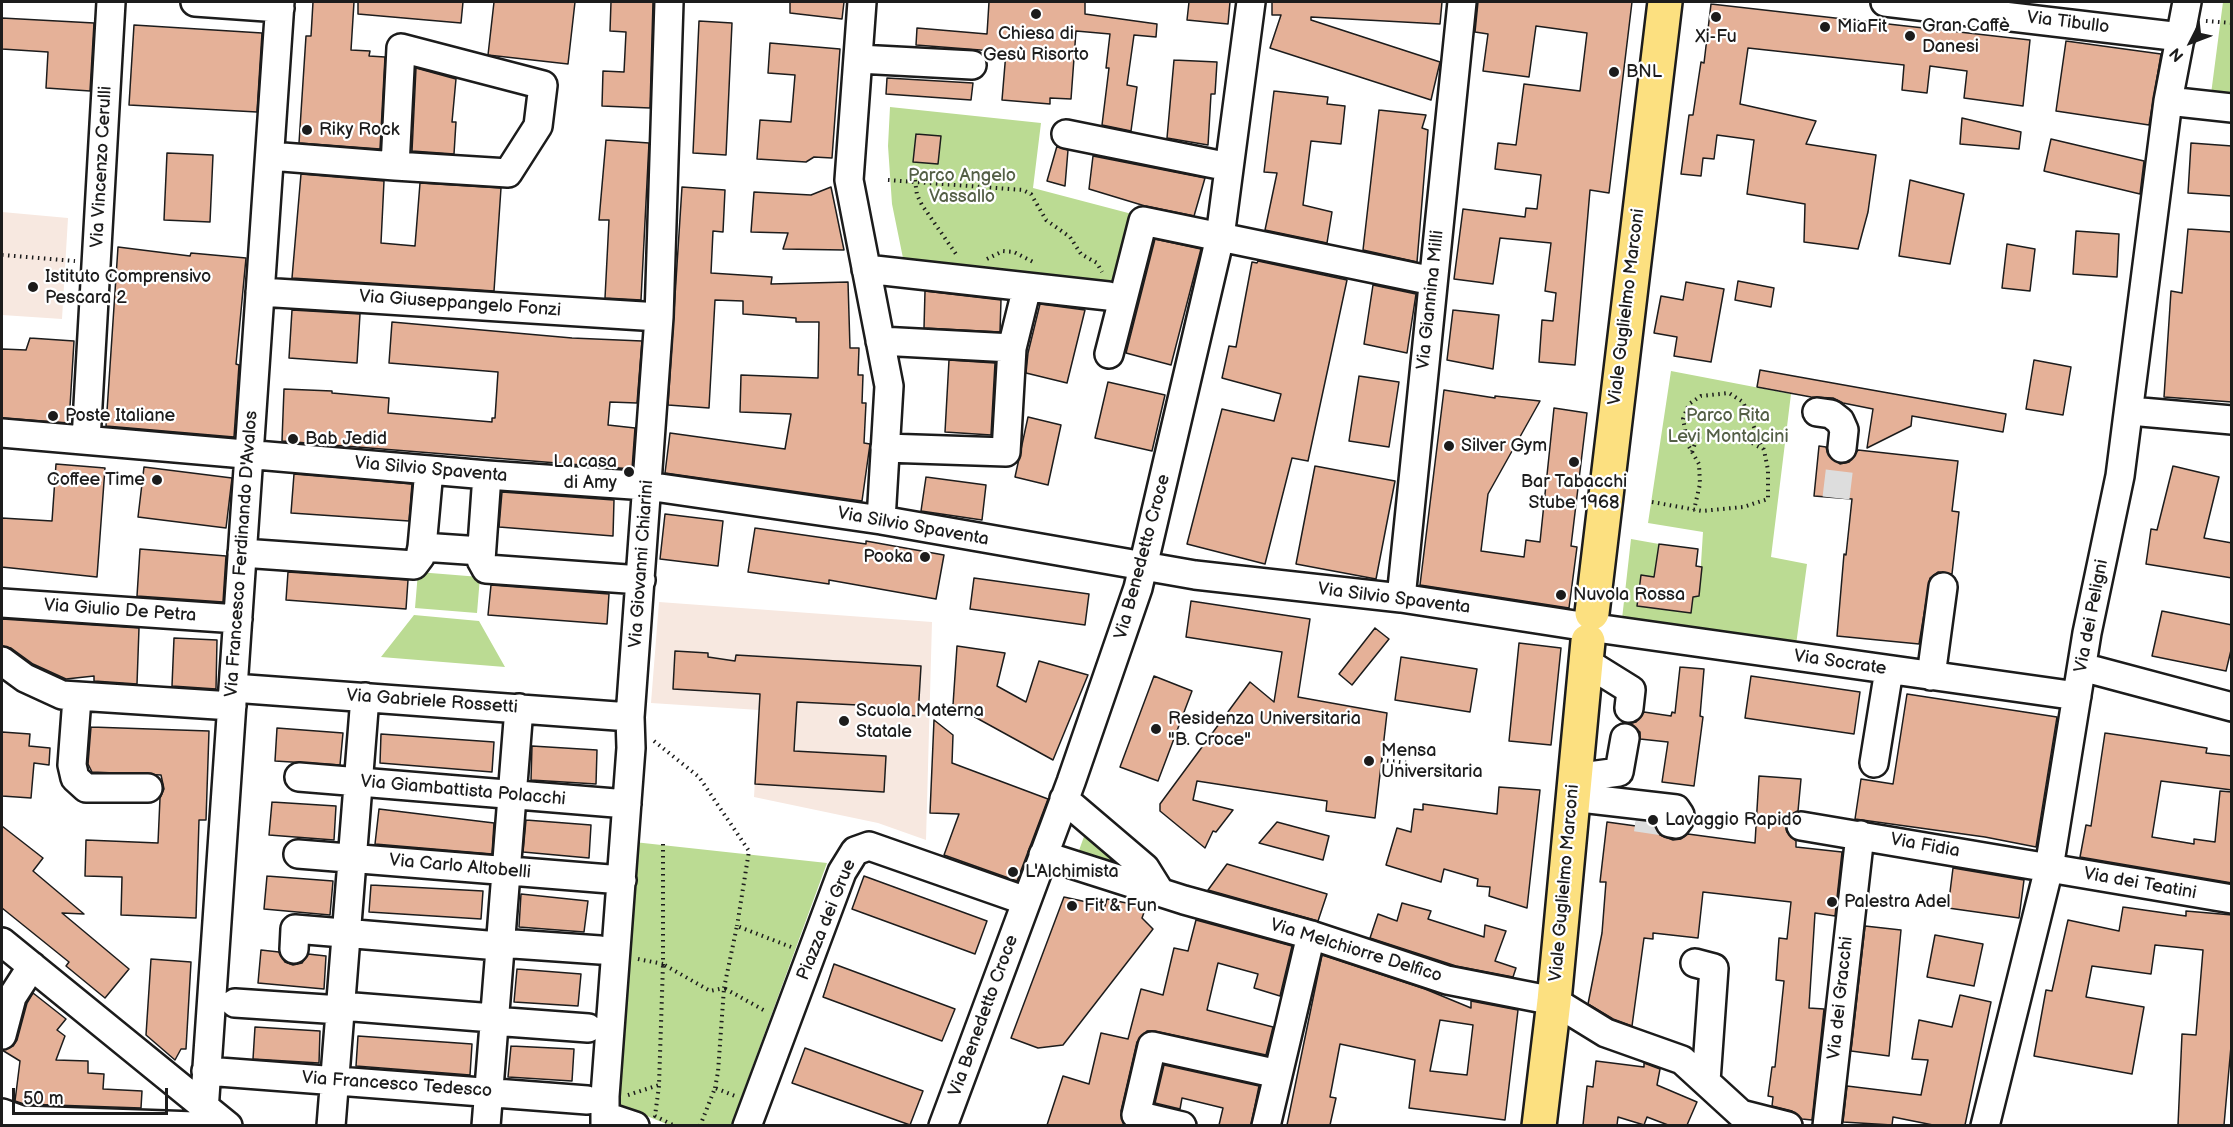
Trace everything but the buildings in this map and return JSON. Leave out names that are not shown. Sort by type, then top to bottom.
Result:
[{"type":"main road","name":"Viale Guglielmo Marconi","points":[[1539,1125],[1554,1001],[1589,634],[1665,2]]},
{"type":"street","name":"Via Vincenzo Cerulli","points":[[86,440],[111,2]]},
{"type":"street","points":[[195,2],[280,5]]},
{"type":"street","name":"Via Giovanni Chiarini","points":[[604,1110],[632,748],[630,717],[659,317],[669,2]]},
{"type":"street","points":[[862,2],[849,180],[889,386],[881,520]]},
{"type":"street","name":"Via Benedetto Croce","points":[[944,1125],[1065,799],[1144,567],[1220,237],[1251,2]]},
{"type":"street","name":"Via Giannina Milli","points":[[1401,598],[1462,2]]},
{"type":"street","name":"Via Tibullo","points":[[1885,2],[1919,4],[2181,37]]},
{"type":"street","name":"Via dei Peligni","points":[[1984,1125],[2049,868],[2082,667],[2120,476],[2168,101],[2187,2]]},
{"type":"street","name":"Via Francesco Ferdinando D'Avalos","points":[[200,1119],[207,1071],[280,5]]},
{"type":"street","points":[[270,156],[395,166],[507,173],[538,126],[543,85],[401,48],[395,166]]},
{"type":"street","points":[[858,59],[972,65]]},
{"type":"street","points":[[2168,101],[2232,108]]},
{"type":"street","points":[[1066,134],[1229,167]]},
{"type":"street","points":[[1109,354],[1143,221],[1433,281]]},
{"type":"street","points":[[866,269],[1035,278],[1104,287]]},
{"type":"street","points":[[885,448],[1006,452],[1012,348],[1035,278]]},
{"type":"street","name":"Via Giuseppangelo Fonzi","points":[[260,292],[659,317]]},
{"type":"street","points":[[880,341],[1012,348]]},
{"type":"street","points":[[2130,411],[2232,420]]},
{"type":"street","points":[[1817,412],[1831,414],[1840,421],[1844,430],[1842,448]]},
{"type":"street","name":"Via Silvio Spaventa","points":[[2,433],[487,475],[647,486],[881,520],[1144,567],[1401,598],[1589,634]]},
{"type":"street","points":[[242,553],[414,565],[419,560],[422,547],[429,470]]},
{"type":"street","points":[[487,475],[482,565],[491,570],[641,580]]},
{"type":"street","points":[[422,547],[481,551]]},
{"type":"street","points":[[1931,676],[1943,588]]},
{"type":"street","name":"Via Giulio De Petra","points":[[2,603],[238,619]]},
{"type":"street","points":[[1589,634],[1631,690],[1629,708]]},
{"type":"street","name":"Via Socrate","points":[[1589,634],[1889,670],[2077,696]]},
{"type":"street","name":"Via Gabriele Rossetti","points":[[2,660],[44,688],[77,698],[365,697],[630,717]]},
{"type":"street","points":[[2082,667],[2232,707]]},
{"type":"street","points":[[1875,763],[1889,670]]},
{"type":"street","points":[[331,1125],[365,697]]},
{"type":"street","points":[[77,698],[72,765],[75,778],[86,788],[148,788]]},
{"type":"street","points":[[486,1125],[519,708]]},
{"type":"street","points":[[1573,795],[1619,772],[1625,738]]},
{"type":"street","name":"Via Giambattista Polacchi","points":[[299,777],[627,804]]},
{"type":"street","points":[[1573,795],[1636,818]]},
{"type":"street","points":[[1573,795],[1676,809],[1679,820],[1676,824],[1670,823]]},
{"type":"street","points":[[1065,799],[1145,868],[1172,896]]},
{"type":"street","name":"Via Fidia","points":[[1801,826],[1860,834],[2049,868]]},
{"type":"street","name":"Via dei Gracchi","points":[[1827,1125],[1860,834]]},
{"type":"street","name":"Piazza dei Grue","points":[[751,1114],[842,872],[855,851],[870,846],[1026,901]]},
{"type":"street","name":"Via Carlo Altobelli","points":[[298,854],[622,880]]},
{"type":"street","name":"Via Melchiorre Delfico","points":[[1043,855],[1172,896],[1311,935],[1447,980],[1554,1001]]},
{"type":"street","name":"Via dei Teatini","points":[[2049,868],[2232,899]]},
{"type":"street","points":[[294,949],[295,929],[600,950]]},
{"type":"street","points":[[1266,1125],[1311,935]]},
{"type":"street","points":[[2,942],[32,966],[200,1119]]},
{"type":"street","points":[[1695,963],[1714,968],[1706,1082]]},
{"type":"street","points":[[2,1035],[12,997],[32,966]]},
{"type":"street","points":[[1554,1001],[1606,1033],[1682,1060],[1741,1114],[1788,1125]]},
{"type":"street","points":[[235,1003],[341,1008],[588,1028]]},
{"type":"street","points":[[1182,1125],[1136,1115],[1152,1046],[1278,1074]]},
{"type":"street","name":"Via Francesco Tedesco","points":[[207,1071],[488,1092],[604,1110]]},
{"type":"street","points":[[604,1110],[635,1125]]},
{"type":"street","points":[[2,1113],[21,1120],[200,1119],[228,1125]]},
{"type":"path","points":[[888,180],[915,180],[1023,190],[1030,194],[1046,220],[1070,237],[1081,254],[1101,266],[1104,287]]},
{"type":"path","points":[[915,180],[916,195],[922,205],[947,243],[966,263]]},
{"type":"path","points":[[979,265],[1003,251],[1024,256],[1035,278]]},
{"type":"path","points":[[2,255],[97,263]]},
{"type":"path","points":[[1652,502],[1702,512],[1743,507],[1768,499],[1768,470],[1764,450],[1743,402],[1729,393],[1701,396],[1689,404],[1683,419],[1692,453],[1699,464],[1700,484],[1694,510]]},
{"type":"path","points":[[1692,453],[1697,438],[1706,435],[1741,437],[1764,450]]},
{"type":"path","points":[[650,738],[699,777],[749,851],[724,988],[718,1072],[715,1088],[700,1125]]},
{"type":"path","points":[[1382,760],[1409,763]]},
{"type":"path","points":[[663,841],[663,964],[659,1085],[655,1116],[675,1125]]},
{"type":"path","points":[[737,926],[811,955]]},
{"type":"path","points":[[628,957],[663,964],[710,991],[724,988],[787,1022]]},
{"type":"path","points":[[604,1110],[659,1085]]},
{"type":"path","points":[[715,1088],[751,1114]]},
{"type":"shaded area","name":"Istituto Comprensivo Pescara 2","points":[[2,212],[68,218],[62,319],[2,315]]},
{"type":"shaded area","name":"Scuola Materna Statale","points":[[659,602],[932,622],[926,840],[878,823],[754,797],[759,710],[651,703]]},
{"type":"green space","points":[[2223,2],[2231,2],[2231,97],[2211,94]]},
{"type":"green space","name":"Parco Angelo Vassallo","points":[[890,107],[1041,123],[1033,188],[1132,214],[1117,286],[904,263],[892,204],[888,146]]},
{"type":"green space","name":"Parco Rita Levi Montalcini","points":[[1671,371],[1791,394],[1771,557],[1807,564],[1796,645],[1622,619],[1631,539],[1659,544],[1654,577],[1641,576],[1637,606],[1691,613],[1693,597],[1699,595],[1703,532],[1648,523]]},
{"type":"green space","points":[[418,572],[480,577],[477,613],[415,608]]},
{"type":"green space","points":[[414,615],[479,621],[505,667],[381,657]]},
{"type":"green space","points":[[1086,831],[1138,871],[1077,856]]},
{"type":"green space","points":[[634,842],[827,863],[731,1125],[669,1125],[620,1105]]},
{"type":"tunnel","points":[[1836,498],[1842,448]]},
{"type":"tunnel","points":[[1636,818],[1670,823]]},
{"type":"place","name":"Chiesa di Gesù Risorto","points":[[1036,14]]},
{"type":"place","name":"Xi-Fu","points":[[1716,17]]},
{"type":"place","name":"MiaFit","points":[[1825,27]]},
{"type":"place","name":"Gran Caffè Danesi","points":[[1910,36]]},
{"type":"place","name":"BNL","points":[[1614,72]]},
{"type":"place","name":"Riky Rock","points":[[307,130]]},
{"type":"place","name":"Istituto Comprensivo Pescara 2","points":[[33,287]]},
{"type":"place","name":"Poste Italiane","points":[[53,416]]},
{"type":"place","name":"Bab Jedid","points":[[293,439]]},
{"type":"place","name":"Silver Gym","points":[[1449,446]]},
{"type":"place","name":"Bar Tabacchi Stube 1968","points":[[1574,462]]},
{"type":"place","name":"La casa di Amy","points":[[629,472]]},
{"type":"place","name":"Coffee Time","points":[[157,480]]},
{"type":"place","name":"Pooka","points":[[925,557]]},
{"type":"place","name":"Nuvola Rossa","points":[[1561,595]]},
{"type":"place","name":"Scuola Materna Statale","points":[[844,721]]},
{"type":"place","name":"Residenza Universitaria \"B. Croce\"","points":[[1156,729]]},
{"type":"place","name":"Mensa Universitaria","points":[[1369,761]]},
{"type":"place","name":"Lavaggio Rapido","points":[[1653,820]]},
{"type":"place","name":"L'Alchimista","points":[[1013,872]]},
{"type":"place","name":"Palestra Adel","points":[[1832,902]]},
{"type":"place","name":"Fit & Fun","points":[[1072,906]]}]
